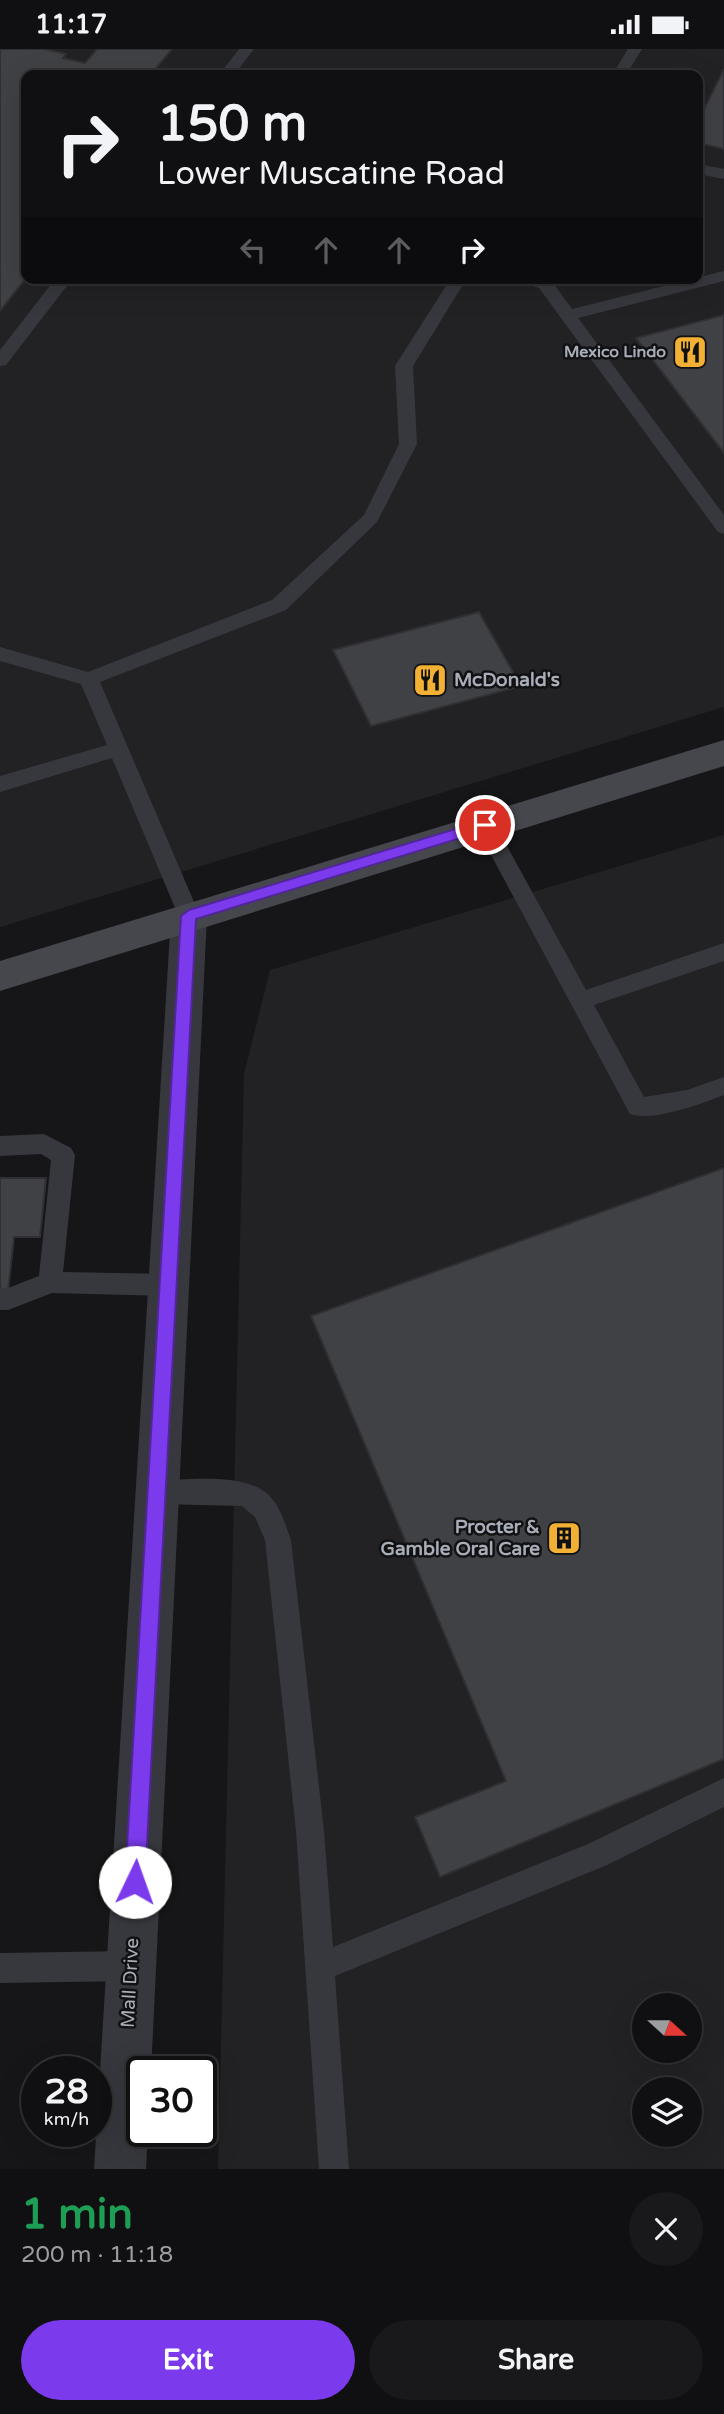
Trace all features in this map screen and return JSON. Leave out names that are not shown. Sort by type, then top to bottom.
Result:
[{"type":"main road","points":[[0,975],[724,753]]},
{"type":"street","name":"Mall Drive","points":[[120,2169],[189,916]]},
{"type":"lane","points":[[230,70],[247,49]]},
{"type":"lane","points":[[617,49],[634,51],[622,70]]},
{"type":"lane","points":[[703,170],[724,174]]},
{"type":"lane","points":[[703,281],[724,276]]},
{"type":"lane","points":[[0,361],[60,284]]},
{"type":"lane","points":[[0,654],[89,680],[279,605],[371,518],[408,444],[404,366],[455,284]]},
{"type":"lane","points":[[545,284],[724,528]]},
{"type":"lane","points":[[568,315],[692,284]]},
{"type":"lane","points":[[89,680],[189,916]]},
{"type":"lane","points":[[0,783],[118,749]]},
{"type":"lane","points":[[485,825],[638,1107],[687,1099],[724,1086]]},
{"type":"lane","points":[[580,1001],[724,952]]},
{"type":"lane","points":[[0,1146],[44,1145],[63,1155],[52,1282]]},
{"type":"lane","points":[[0,1299],[8,1299],[52,1282],[169,1285]]},
{"type":"lane","points":[[158,1492],[236,1492],[248,1495],[264,1504],[278,1540],[310,1831],[334,2169]]},
{"type":"lane","points":[[320,1967],[597,1855],[724,1792]]},
{"type":"lane","points":[[0,1968],[131,1966]]},
{"type":"shaded area","points":[[0,49],[724,49],[724,707],[0,927]]},
{"type":"shaded area","points":[[724,835],[724,2169],[218,2169],[244,1074],[270,970]]},
{"type":"building","points":[[0,49],[44,49],[66,54],[63,58],[85,63],[97,49],[172,49],[155,70],[21,70],[21,284],[0,311]]},
{"type":"building","points":[[724,69],[724,149],[703,144],[703,111]]},
{"type":"building","points":[[724,315],[724,453],[636,338]]},
{"type":"building","points":[[479,612],[521,686],[371,726],[333,650]]},
{"type":"building","name":"Procter & Gamble Oral Care","points":[[724,1168],[724,1759],[440,1877],[415,1817],[506,1781],[311,1316]]},
{"type":"building","points":[[0,1178],[46,1178],[40,1237],[14,1237],[8,1291],[0,1291]]},
{"type":"place","name":"Mexico Lindo","points":[[690,352]]},
{"type":"place","name":"McDonald's","points":[[430,680]]},
{"type":"place","name":"Procter & Gamble Oral Care","points":[[564,1538]]},
{"type":"route","points":[[135,1882],[189,916],[485,825]]}]
